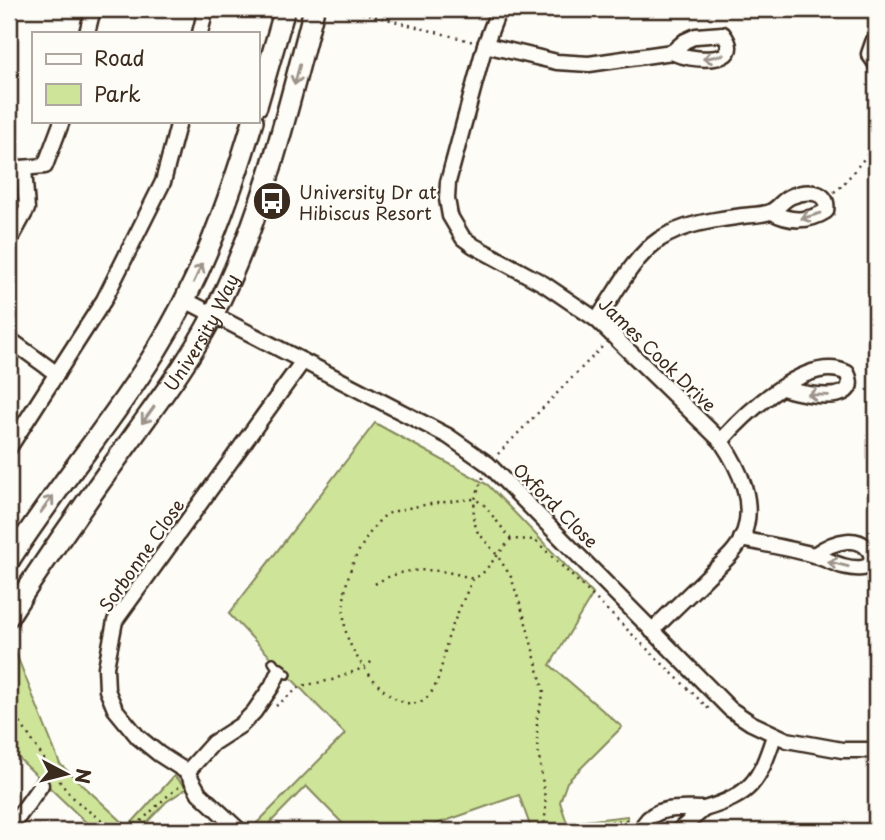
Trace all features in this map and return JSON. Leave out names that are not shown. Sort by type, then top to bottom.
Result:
[{"type":"main road","points":[[259,99],[285,9]]},
{"type":"main road","name":"University Way","points":[[9,616],[181,369],[213,315],[239,258],[263,194],[314,9]]},
{"type":"main road","name":"University Way","points":[[9,561],[133,386],[185,300],[224,211],[253,122]]},
{"type":"street","points":[[87,32],[93,9]]},
{"type":"street","points":[[200,32],[206,9]]},
{"type":"street","name":"James Cook Drive","points":[[499,9],[485,45],[449,182],[447,199],[450,216],[463,238],[474,246],[544,284],[597,320],[721,441],[736,464],[746,492],[746,521],[741,538],[729,556],[652,631]]},
{"type":"street","points":[[876,34],[869,54],[876,64]]},
{"type":"street","points":[[485,45],[572,64],[672,52]]},
{"type":"street","points":[[9,169],[45,166],[62,122]]},
{"type":"street","points":[[9,448],[104,300],[163,182],[178,122]]},
{"type":"street","points":[[9,242],[27,209],[24,168]]},
{"type":"street","points":[[597,320],[641,257],[658,241],[680,228],[772,212],[782,217],[800,219],[818,216],[826,211],[828,203],[825,197],[811,193],[793,195],[772,212]]},
{"type":"street","name":"Oxford Close","points":[[185,300],[448,436],[488,464],[730,709],[774,736],[820,748],[876,750]]},
{"type":"street","points":[[9,339],[57,374]]},
{"type":"street","name":"Sorbonne Close","points":[[240,831],[199,793],[187,772],[138,737],[115,709],[107,690],[106,667],[115,621],[303,361]]},
{"type":"street","points":[[721,441],[742,417],[783,388]]},
{"type":"street","points":[[741,538],[814,555]]},
{"type":"street","points":[[187,772],[213,743],[241,725],[254,712],[280,669]]},
{"type":"street","points":[[644,828],[652,815],[660,812],[704,809],[731,801],[744,793],[757,778],[774,736]]},
{"type":"street","points":[[9,830],[41,785]]},
{"type":"street","points":[[678,831],[704,809]]},
{"type":"path","points":[[348,9],[485,45]]},
{"type":"path","points":[[825,197],[842,187],[876,144]]},
{"type":"path","points":[[546,831],[544,828],[547,806],[537,742],[537,717],[544,692],[511,577],[477,531],[472,517],[475,499],[488,464],[612,336]]},
{"type":"path","points":[[512,539],[482,574],[473,579],[449,635],[431,694],[421,701],[407,703],[395,699],[374,682],[353,653],[346,632],[345,598],[348,575],[354,561],[374,527],[385,515],[400,509],[475,499],[484,505],[512,539],[535,540],[717,715]]},
{"type":"path","points":[[375,584],[387,576],[413,570],[457,574],[473,579]]},
{"type":"path","points":[[9,715],[19,721],[63,789],[107,825],[125,831]]},
{"type":"path","points":[[564,831],[568,827],[625,820],[644,828]]},
{"type":"green space","points":[[375,423],[488,485],[593,594],[550,665],[622,727],[567,782],[560,802],[567,823],[627,816],[628,824],[572,831],[532,831],[519,795],[417,831],[350,831],[306,786],[263,830],[256,824],[345,734],[229,614]]},
{"type":"green space","points":[[15,651],[60,764],[128,827],[174,776],[187,788],[166,802],[139,831],[95,831],[9,749],[9,660]]},
{"type":"place","name":"University Dr at Hibiscus Resort","points":[[272,201]]}]
